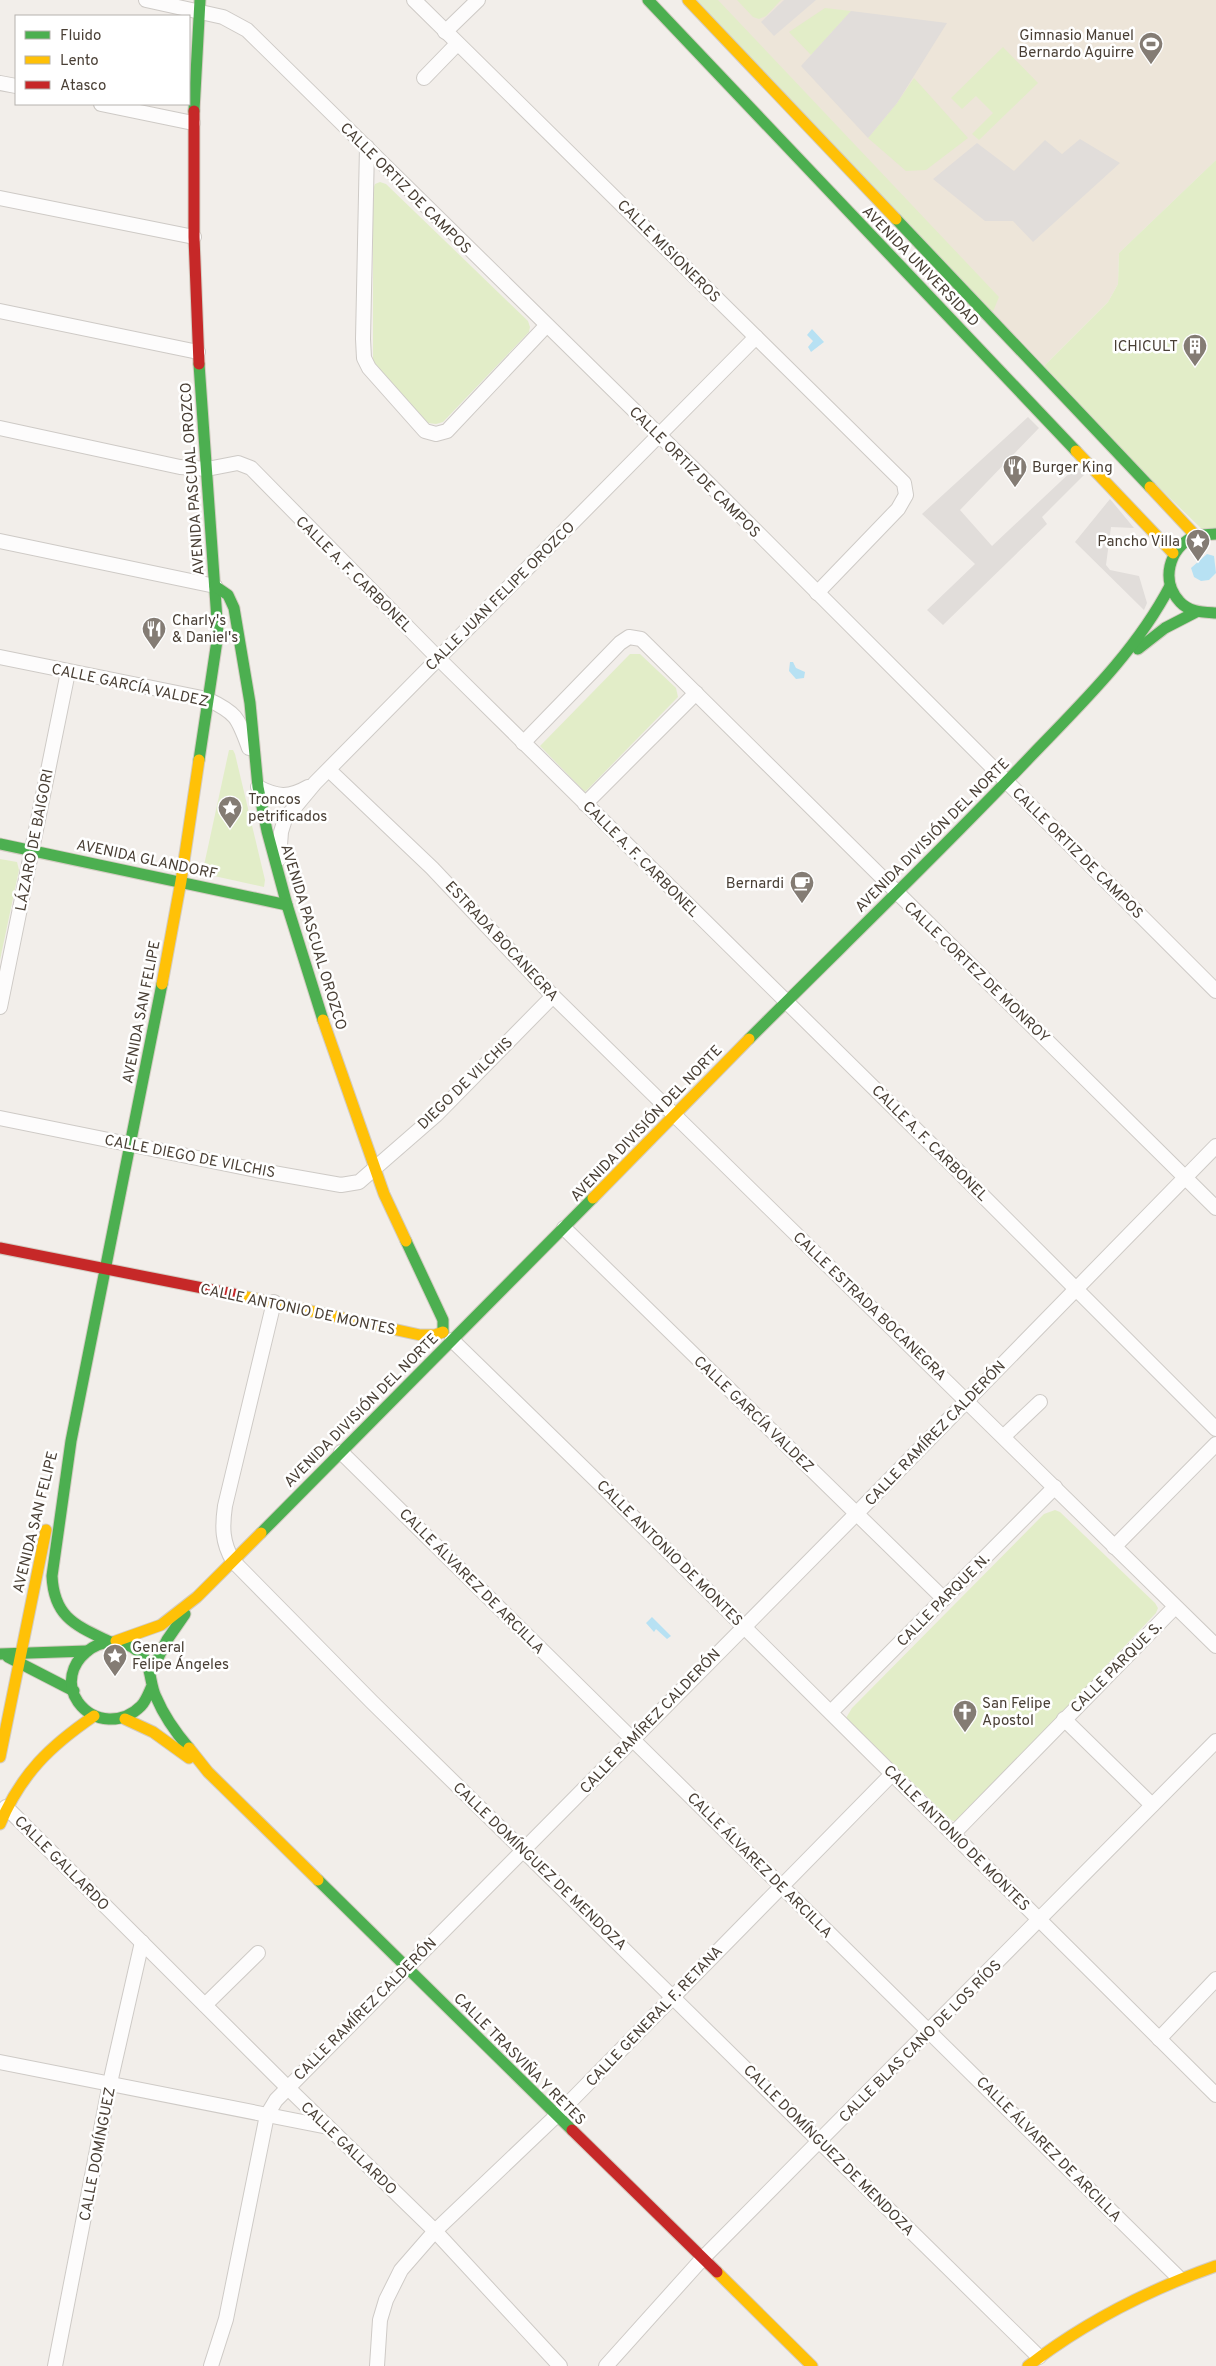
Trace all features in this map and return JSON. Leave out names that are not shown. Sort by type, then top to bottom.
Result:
[{"type":"main road","name":"AVENIDA UNIVERSIDAD","points":[[648,0],[1173,553]]},
{"type":"main road","name":"AVENIDA UNIVERSIDAD","points":[[688,0],[1195,535]]},
{"type":"main road","name":"AVENIDA PASCUAL OROZCO","points":[[200,6],[193,123],[194,237],[198,352],[215,586],[228,594],[234,608],[250,703],[258,787],[267,831],[287,905],[331,1045],[374,1168],[384,1194],[443,1320],[447,1336]]},
{"type":"main road","points":[[1216,534],[1195,535],[1187,538],[1173,553],[1169,564],[1170,586],[1183,605],[1196,612],[1216,612]]},
{"type":"main road","name":"AVENIDA SAN FELIPE","points":[[112,1641],[68,1620],[56,1607],[52,1598],[54,1560],[71,1441],[131,1144],[181,881],[218,634],[215,586]]},
{"type":"main road","name":"AVENIDA DIVISIÓN DEL NORTE","points":[[112,1641],[156,1628],[197,1597],[341,1452],[447,1336],[564,1228],[673,1114],[1007,782],[1115,668],[1154,615],[1170,586]]},
{"type":"main road","name":"AVENIDA DIVISIÓN DEL NORTE","points":[[1115,668],[1165,628],[1196,612]]},
{"type":"main road","name":"AVENIDA GLANDORF","points":[[0,844],[287,905]]},
{"type":"main road","name":"CALLE ANTONIO DE MONTES","points":[[0,1248],[274,1302],[420,1335],[447,1336]]},
{"type":"main road","name":"AVENIDA SAN FELIPE","points":[[0,1757],[42,1548],[71,1441]]},
{"type":"main road","name":"AVENIDA DIVISIÓN DEL NORTE","points":[[151,1672],[167,1640],[197,1597]]},
{"type":"main road","points":[[112,1641],[128,1644],[139,1651],[147,1660],[151,1672],[152,1686],[147,1700],[138,1712],[125,1718],[114,1720],[94,1716],[78,1701],[74,1691],[74,1669],[79,1659],[96,1644],[112,1641]]},
{"type":"main road","points":[[20,1659],[86,1651]]},
{"type":"main road","points":[[2,1655],[20,1659],[74,1691]]},
{"type":"main road","name":"CALLE TRASVIÑA Y RETES","points":[[152,1686],[166,1717],[208,1772],[812,2366]]},
{"type":"main road","points":[[0,1824],[6,1806],[23,1778],[47,1750],[94,1716]]},
{"type":"main road","name":"CALLE TRASVIÑA Y RETES","points":[[125,1718],[153,1732],[208,1772]]},
{"type":"main road","points":[[1028,2366],[1093,2323],[1179,2278],[1216,2266]]},
{"type":"street","name":"CALLE ORTIZ DE CAMPOS","points":[[146,0],[200,6],[240,24],[659,436],[1216,991]]},
{"type":"street","name":"CALLE MISIONEROS","points":[[414,0],[904,483],[906,495],[898,508],[817,593]]},
{"type":"street","points":[[445,32],[478,0]]},
{"type":"street","points":[[424,78],[457,44]]},
{"type":"street","points":[[0,83],[15,86]]},
{"type":"street","points":[[106,105],[193,123]]},
{"type":"street","points":[[366,147],[364,358],[369,368],[425,431],[436,434],[447,431],[546,326]]},
{"type":"street","points":[[0,198],[194,237]]},
{"type":"street","points":[[0,311],[198,352]]},
{"type":"street","name":"CALLE JUAN FELIPE OROZCO","points":[[278,872],[283,825],[288,814],[315,783],[756,337]]},
{"type":"street","name":"CALLE A. F. CARBONEL","points":[[0,428],[180,467],[207,469],[238,463],[247,465],[524,744],[1216,1429]]},
{"type":"street","points":[[0,541],[215,586]]},
{"type":"street","name":"CALLE CORTEZ DE MONROY","points":[[524,744],[620,643],[629,637],[641,638],[896,893],[1216,1208]]},
{"type":"street","name":"CALLE GARCÍA VALDEZ","points":[[0,657],[208,699],[225,707],[237,719],[255,763]]},
{"type":"street","name":"LÁZARO DE BAIGORI","points":[[0,1007],[3,979],[33,850],[68,672]]},
{"type":"street","points":[[585,804],[696,693]]},
{"type":"street","name":"ESTRADA BOCANEGRA","points":[[329,770],[432,868],[552,996],[673,1114]]},
{"type":"street","points":[[258,787],[271,794],[285,796],[315,783]]},
{"type":"street","name":"DIEGO DE VILCHIS","points":[[374,1168],[436,1115],[552,996]]},
{"type":"street","name":"CALLE ESTRADA BOCANEGRA","points":[[673,1114],[1004,1436],[1216,1646]]},
{"type":"street","name":"CALLE DIEGO DE VILCHIS","points":[[0,1118],[341,1185],[359,1182],[374,1168]]},
{"type":"street","name":"CALLE RAMÍREZ CALDERÓN","points":[[211,2366],[226,2319],[267,2115],[270,2108],[287,2087],[857,1513],[1186,1179],[1216,1146]]},
{"type":"street","name":"CALLE GARCÍA VALDEZ","points":[[564,1228],[944,1599]]},
{"type":"street","name":"CALLE DOMÍNGUEZ DE MENDOZA","points":[[274,1302],[225,1506],[222,1532],[227,1551],[233,1560],[372,1702],[1039,2357]]},
{"type":"street","name":"CALLE ANTONIO DE MONTES","points":[[447,1336],[831,1712],[1216,2095]]},
{"type":"street","points":[[1004,1436],[1040,1402]]},
{"type":"street","points":[[1114,1547],[1216,1444]]},
{"type":"street","name":"CALLE ÁLVAREZ DE ARCILLA","points":[[341,1452],[1179,2278]]},
{"type":"street","name":"CALLE PARQUE N.","points":[[831,1712],[1055,1487]]},
{"type":"street","name":"CALLE PARQUE S.","points":[[953,1834],[1175,1607]]},
{"type":"street","points":[[1064,1719],[1152,1805]]},
{"type":"street","name":"CALLE BLAS CANO DE LOS RÍOS","points":[[606,2366],[703,2258],[1216,1741]]},
{"type":"street","name":"CALLE GENERAL F. RETANA","points":[[377,2366],[380,2320],[386,2300],[401,2270],[435,2231],[556,2116],[892,1774]]},
{"type":"street","name":"CALLE GALLARDO","points":[[6,1806],[287,2087],[435,2231],[560,2366]]},
{"type":"street","name":"CALLE DOMÍNGUEZ","points":[[55,2366],[110,2084],[142,1942]]},
{"type":"street","points":[[205,2005],[258,1953]]},
{"type":"street","points":[[1159,2039],[1216,1980]]},
{"type":"street","points":[[0,2062],[329,2127]]},
{"type":"shaded area","points":[[688,0],[1216,0],[1216,160],[1119,253],[1118,284],[1108,302],[1039,371]]},
{"type":"shaded area","points":[[784,0],[816,0],[774,36],[761,22]]},
{"type":"shaded area","points":[[851,11],[947,23],[897,103],[868,138],[801,66]]},
{"type":"shaded area","points":[[1080,139],[1120,163],[1033,242],[1013,221],[985,221],[933,179],[977,143],[1014,171],[1045,140],[1062,154]]},
{"type":"shaded area","points":[[1028,417],[1039,428],[960,510],[992,546],[1076,467],[1086,473],[1042,517],[1047,524],[943,625],[927,610],[975,564],[922,514]]},
{"type":"shaded area","points":[[1110,499],[1134,528],[1111,527],[1106,565],[1110,570],[1139,576],[1147,603],[1144,610],[1075,542]]},
{"type":"green space","points":[[693,0],[718,0],[999,297],[992,314]]},
{"type":"green space","points":[[737,0],[781,0],[766,16],[759,19],[753,17]]},
{"type":"green space","points":[[825,8],[851,11],[811,55],[789,32]]},
{"type":"green space","points":[[1003,47],[1038,83],[979,140],[972,134],[993,113],[976,96],[962,109],[951,98]]},
{"type":"green space","points":[[914,78],[968,138],[926,170],[906,171],[868,138],[897,103]]},
{"type":"green space","points":[[1216,160],[1216,534],[1206,533],[1039,371],[1108,302],[1118,284],[1119,253]]},
{"type":"green space","points":[[380,182],[386,184],[528,321],[530,327],[529,332],[443,422],[436,424],[428,423],[375,366],[373,360],[373,189],[375,184]]},
{"type":"green space","points":[[630,654],[640,654],[676,688],[678,697],[585,792],[540,746]]},
{"type":"green space","points":[[229,750],[233,750],[235,754],[265,880],[264,887],[205,874],[203,870]]},
{"type":"green space","points":[[0,859],[17,862],[19,870],[0,960]]},
{"type":"green space","points":[[1055,1510],[1060,1512],[1158,1608],[1156,1613],[957,1822],[951,1820],[846,1718],[852,1708],[1044,1514]]},
{"type":"water","points":[[812,329],[824,342],[811,352],[808,347],[813,341],[807,335]]},
{"type":"water","points":[[1207,554],[1214,556],[1216,573],[1209,580],[1201,581],[1194,577],[1191,568]]},
{"type":"water","points":[[790,662],[793,662],[796,668],[805,672],[804,678],[796,679],[789,671]]},
{"type":"water","points":[[652,1617],[671,1636],[667,1639],[656,1629],[654,1632],[646,1623]]},
{"type":"traffic: fast","points":[[194,111],[200,0]]},
{"type":"traffic: fast","points":[[648,0],[1076,451]]},
{"type":"traffic: fast","points":[[896,219],[1150,487]]},
{"type":"traffic: fast","points":[[199,364],[218,634],[199,760]]},
{"type":"traffic: fast","points":[[1216,534],[1195,536],[1185,542],[1173,557],[1169,575],[1170,585],[1180,602],[1196,611],[1216,613]]},
{"type":"traffic: fast","points":[[215,586],[228,595],[234,608],[250,703],[258,787],[267,831],[287,905],[323,1020]]},
{"type":"traffic: fast","points":[[749,1039],[962,827],[1089,695],[1125,654],[1156,610],[1170,586]]},
{"type":"traffic: fast","points":[[1138,649],[1165,628],[1196,612]]},
{"type":"traffic: fast","points":[[0,844],[287,905]]},
{"type":"traffic: fast","points":[[108,1641],[68,1618],[57,1601],[52,1576],[71,1441],[162,984]]},
{"type":"traffic: fast","points":[[261,1533],[593,1198]]},
{"type":"traffic: fast","points":[[406,1241],[443,1320],[443,1332]]},
{"type":"traffic: fast","points":[[151,1672],[167,1640],[185,1614]]},
{"type":"traffic: fast","points":[[152,1686],[143,1704],[134,1712],[117,1718],[100,1718],[85,1709],[78,1702],[72,1688],[72,1675],[77,1662],[86,1652],[98,1645],[111,1642],[125,1644],[139,1652],[146,1662],[154,1691],[163,1711],[189,1748]]},
{"type":"traffic: fast","points":[[0,1654],[87,1651]]},
{"type":"traffic: fast","points":[[8,1657],[74,1691]]},
{"type":"traffic: fast","points":[[318,1880],[572,2130]]},
{"type":"traffic: slow","points":[[688,0],[896,219]]},
{"type":"traffic: slow","points":[[1076,451],[1173,553]]},
{"type":"traffic: slow","points":[[1150,487],[1195,535]]},
{"type":"traffic: slow","points":[[162,984],[181,881],[199,760]]},
{"type":"traffic: slow","points":[[323,1020],[384,1194],[406,1241]]},
{"type":"traffic: slow","points":[[593,1198],[749,1039]]},
{"type":"traffic: slow","points":[[238,1295],[420,1335],[435,1335],[443,1332]]},
{"type":"traffic: slow","points":[[0,1757],[46,1530]]},
{"type":"traffic: slow","points":[[116,1641],[161,1625],[197,1597],[261,1533]]},
{"type":"traffic: slow","points":[[0,1824],[17,1790],[38,1762],[64,1738],[94,1716]]},
{"type":"traffic: slow","points":[[125,1719],[153,1732],[189,1758]]},
{"type":"traffic: slow","points":[[189,1748],[208,1772],[318,1880]]},
{"type":"traffic: slow","points":[[1028,2366],[1072,2335],[1118,2308],[1191,2275],[1216,2266]]},
{"type":"traffic: slow","points":[[717,2272],[812,2366]]},
{"type":"traffic: jam","points":[[194,111],[194,237],[199,364]]},
{"type":"traffic: jam","points":[[0,1248],[238,1295]]},
{"type":"traffic: jam","points":[[572,2130],[717,2272]]},
{"type":"place","name":"Gimnasio Manuel Bernardo Aguirre","points":[[1151,65]]},
{"type":"place","name":"ICHICULT","points":[[1195,367]]},
{"type":"place","name":"Burger King","points":[[1015,488]]},
{"type":"place","name":"Pancho Villa","points":[[1198,562]]},
{"type":"place","name":"Charly's & Daniel's","points":[[154,650]]},
{"type":"place","name":"Troncos petrificados","points":[[230,829]]},
{"type":"place","name":"Bernardi","points":[[802,904]]},
{"type":"place","name":"General Felipe Ángeles","points":[[115,1677]]},
{"type":"place","name":"San Felipe Apostol","points":[[965,1733]]}]
